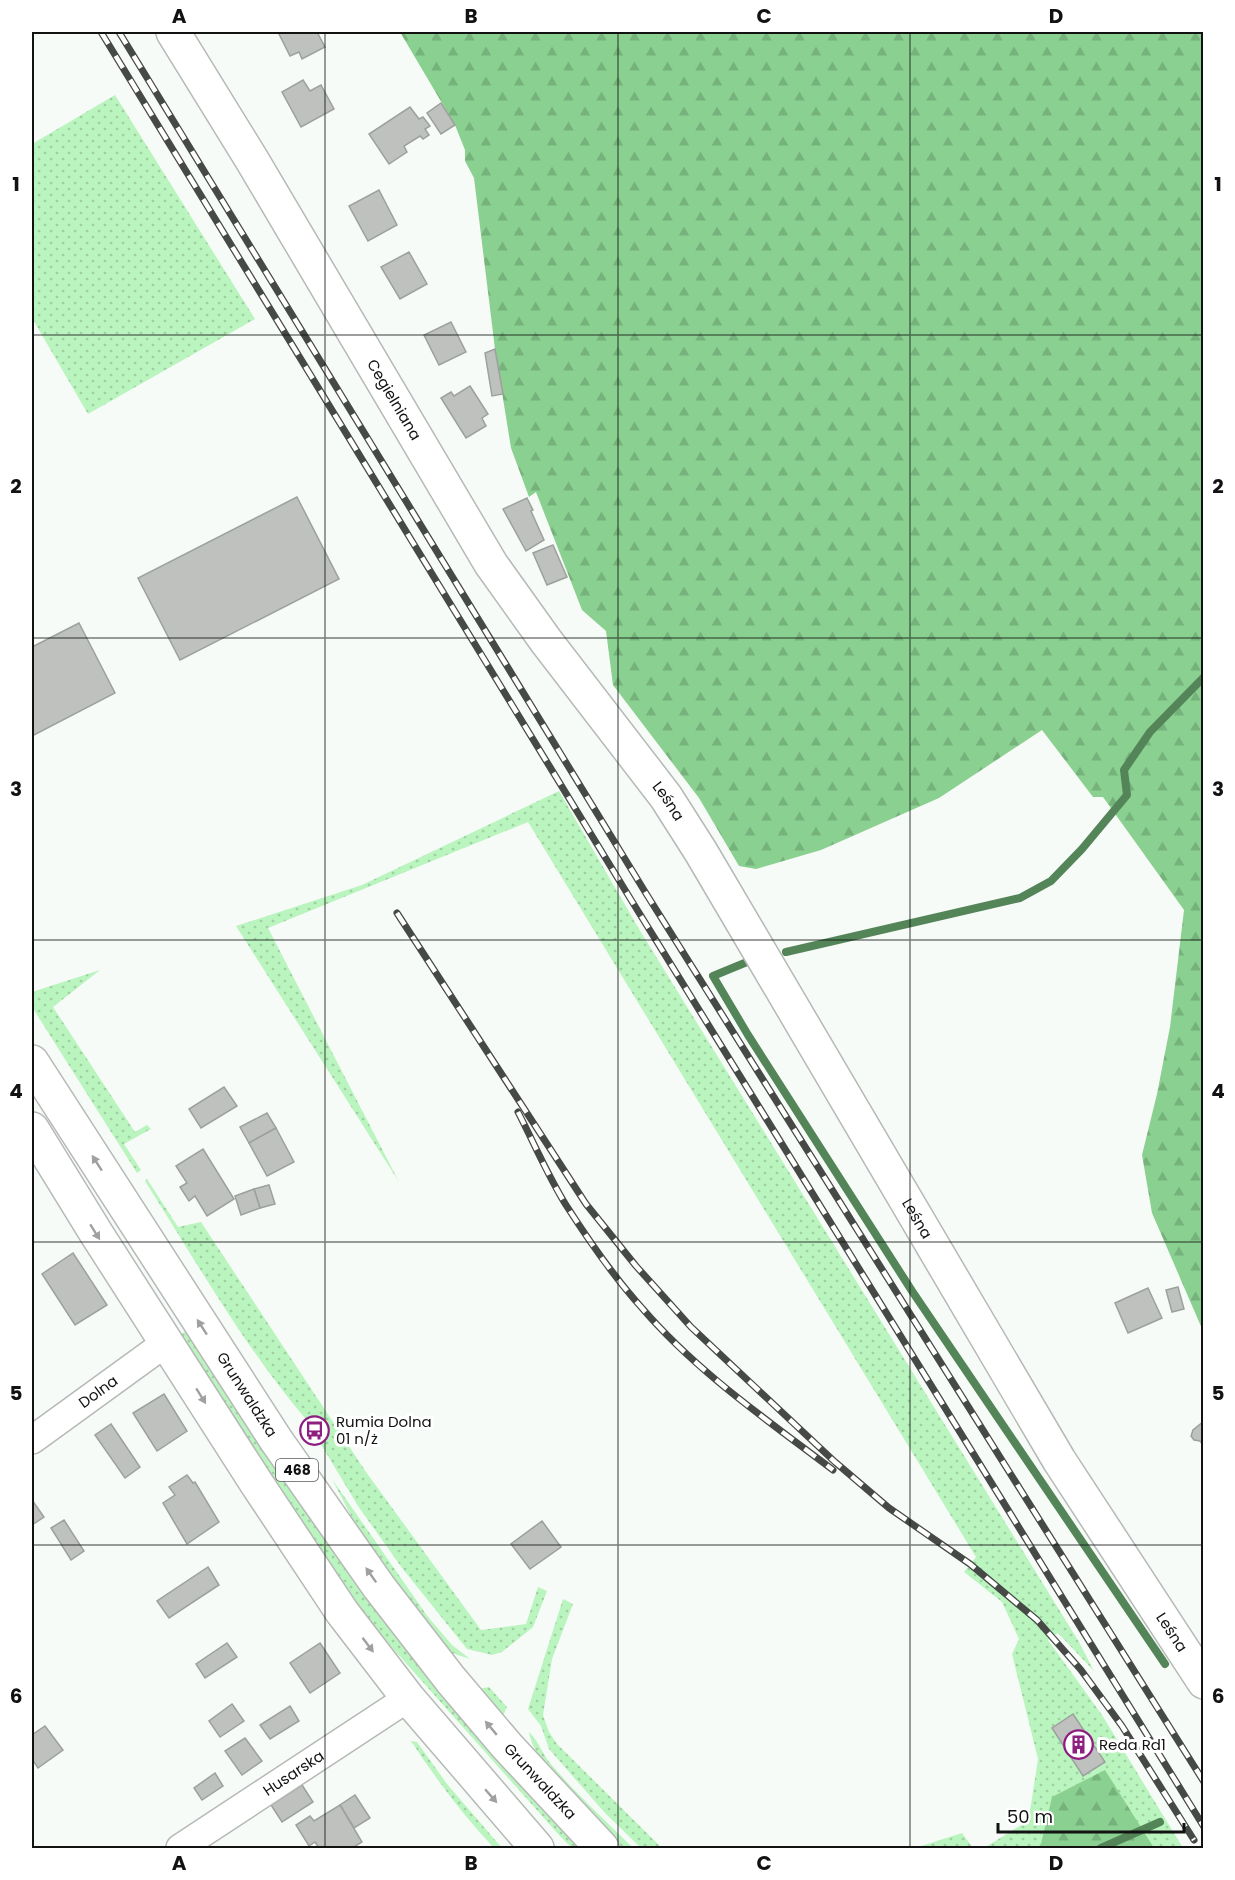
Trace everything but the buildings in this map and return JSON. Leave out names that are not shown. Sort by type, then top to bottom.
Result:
[{"type":"street","name":"Cegielniana","points":[[173,32],[252,160],[491,564],[546,641],[634,753]]},
{"type":"street","name":"Leśna","points":[[634,753],[666,796],[701,852],[1059,1460],[1203,1682]]},
{"type":"street","name":"Grunwaldzka","points":[[32,1062],[276,1440],[379,1587],[450,1680],[507,1746],[602,1848]]},
{"type":"street","name":"468","points":[[32,1129],[300,1551],[342,1612],[408,1698],[537,1848]]},
{"type":"street","name":"Dolna","points":[[32,1440],[167,1342]]},
{"type":"street","name":"Husarska","points":[[180,1848],[408,1698]]},
{"type":"green space","points":[[400,32],[1203,32],[1203,1331],[1152,1213],[1142,1155],[1170,1027],[1184,910],[1103,797],[1093,797],[1042,730],[939,798],[821,850],[756,869],[739,866],[699,798],[613,685],[606,631],[582,610],[536,492],[529,497],[511,448],[495,349],[474,178],[465,161],[465,150],[455,125]]},
{"type":"green space","points":[[115,95],[255,319],[88,414],[32,318],[32,144]]},
{"type":"green space","points":[[559,791],[639,929],[1079,1642],[1094,1671],[1058,1633],[1048,1640],[1102,1715],[1183,1848],[984,1848],[1026,1822],[1030,1811],[1038,1759],[1012,1654],[1019,1639],[1002,1602],[964,1572],[976,1557],[528,822],[268,928],[399,1182],[236,926],[362,885]]},
{"type":"green space","points":[[100,970],[53,1007],[135,1132],[147,1125],[151,1129],[124,1144],[141,1170],[137,1173],[32,1007],[32,992]]},
{"type":"green space","points":[[147,1179],[178,1227],[201,1222],[366,1472],[481,1630],[526,1624],[538,1587],[547,1591],[533,1627],[502,1652],[492,1655],[467,1649],[402,1568],[358,1506],[316,1436],[319,1434],[313,1422],[310,1424],[287,1396],[223,1306],[145,1181]]},
{"type":"green space","points":[[187,1330],[322,1534],[419,1665],[523,1789],[579,1848],[572,1848],[560,1836],[388,1643],[356,1603],[180,1335]]},
{"type":"green space","points":[[332,1479],[428,1617],[452,1645],[470,1659],[452,1653],[429,1629],[360,1533]]},
{"type":"green space","points":[[563,1599],[573,1604],[552,1659],[543,1715],[549,1732],[557,1744],[662,1848],[641,1848],[605,1813],[549,1749],[541,1726],[528,1709]]},
{"type":"green space","points":[[489,1687],[507,1707],[502,1718],[478,1689]]},
{"type":"green space","points":[[529,1732],[560,1774],[633,1848],[623,1848],[568,1794],[543,1763]]},
{"type":"green space","points":[[411,1741],[417,1742],[447,1784],[502,1848],[494,1848],[471,1823]]},
{"type":"green space","points":[[1105,1770],[1154,1848],[1040,1848],[1052,1797]]},
{"type":"green space","points":[[962,1833],[973,1848],[915,1848]]},
{"type":"waterway","points":[[786,952],[1020,898],[1051,881],[1082,849],[1127,795],[1124,770],[1150,732],[1204,677]]},
{"type":"waterway","points":[[747,962],[713,976],[748,1035],[912,1291],[1165,1664]]},
{"type":"waterway","points":[[1101,1848],[1160,1822]]},
{"type":"railway","points":[[101,32],[633,903],[1204,1827]]},
{"type":"railway","points":[[119,32],[647,895],[1204,1782]]},
{"type":"railway","points":[[397,913],[586,1204],[636,1266],[691,1327],[835,1462],[889,1508],[970,1564],[1037,1620],[1081,1670],[1122,1726],[1194,1840]]},
{"type":"railway","points":[[518,1112],[566,1205],[602,1258],[642,1308],[685,1353],[709,1374],[833,1470]]},
{"type":"place","name":"Rumia Dolna 01 n/ż","points":[[315,1431]]},
{"type":"place","name":"Reda Rd1","points":[[1078,1745]]}]
